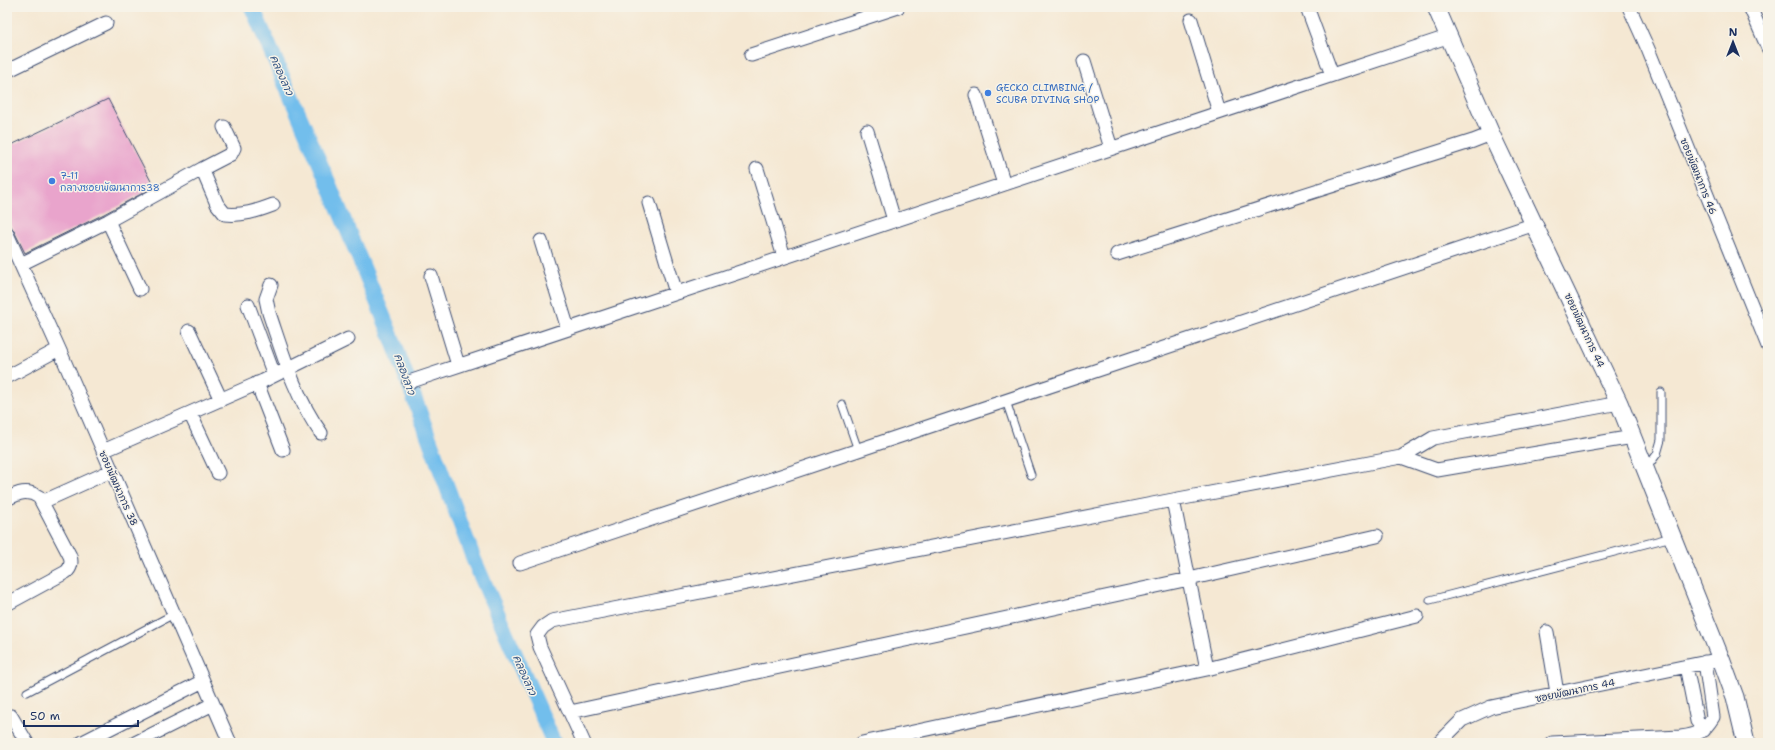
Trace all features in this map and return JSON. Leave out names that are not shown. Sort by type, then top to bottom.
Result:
[{"type":"street","points":[[751,55],[898,7]]},
{"type":"street","points":[[1307,7],[1332,75]]},
{"type":"street","name":"ซอยพัฒนาการ 44","points":[[1436,7],[1450,36],[1491,134],[1619,403],[1673,537],[1713,660],[1735,697],[1746,743]]},
{"type":"street","name":"ซอยพัฒนาการ 46","points":[[1629,7],[1648,49],[1768,346]]},
{"type":"street","points":[[1750,7],[1764,27],[1768,48]]},
{"type":"street","points":[[1191,20],[1219,112]]},
{"type":"street","points":[[7,71],[106,23]]},
{"type":"street","points":[[410,382],[1450,36]]},
{"type":"street","points":[[1084,61],[1111,148]]},
{"type":"street","points":[[976,95],[1004,184]]},
{"type":"street","points":[[21,264],[108,221],[231,154],[234,148],[224,127]]},
{"type":"street","points":[[868,130],[894,220]]},
{"type":"street","points":[[1117,254],[1491,134]]},
{"type":"street","points":[[202,169],[217,204],[225,214],[238,215],[255,212],[274,205]]},
{"type":"street","points":[[757,169],[784,257]]},
{"type":"street","points":[[649,203],[676,293]]},
{"type":"street","points":[[108,221],[140,289]]},
{"type":"street","points":[[520,563],[1535,224]]},
{"type":"street","name":"ซอยพัฒนาการ 38","points":[[7,234],[59,349],[230,743]]},
{"type":"street","points":[[541,241],[568,329]]},
{"type":"street","points":[[431,276],[458,365]]},
{"type":"street","points":[[271,285],[266,299],[288,369],[305,410],[321,433]]},
{"type":"street","points":[[248,305],[274,375]]},
{"type":"street","points":[[190,331],[220,400]]},
{"type":"street","points":[[103,451],[220,400],[348,340]]},
{"type":"street","points":[[7,377],[59,349]]},
{"type":"street","points":[[257,383],[283,450]]},
{"type":"street","points":[[584,743],[540,647],[537,635],[542,627],[552,621],[1172,500],[1401,457],[1433,438],[1619,403]]},
{"type":"street","points":[[190,413],[218,473]]},
{"type":"street","points":[[1401,457],[1437,470],[1633,437]]},
{"type":"street","points":[[42,502],[111,471]]},
{"type":"street","points":[[7,499],[24,492],[34,494],[39,497],[70,556],[70,566],[64,573],[7,604]]},
{"type":"street","points":[[1172,500],[1207,669]]},
{"type":"street","points":[[570,712],[1189,579],[1377,536]]},
{"type":"street","points":[[862,743],[1207,669],[1417,616]]},
{"type":"street","points":[[1547,632],[1557,693]]},
{"type":"street","points":[[1552,743],[1681,737],[1695,735],[1704,730],[1713,717],[1713,660]]},
{"type":"street","name":"ซอยพัฒนาการ 44","points":[[1440,743],[1462,720],[1491,707],[1713,660]]},
{"type":"street","points":[[1686,666],[1697,720],[1704,730]]},
{"type":"street","points":[[81,743],[100,738],[203,681]]},
{"type":"street","points":[[135,743],[213,704]]},
{"type":"street","points":[[9,711],[27,743]]},
{"type":"lane","points":[[1646,469],[1657,454],[1661,440],[1661,392]]},
{"type":"lane","points":[[1006,401],[1031,475]]},
{"type":"lane","points":[[842,404],[858,450]]},
{"type":"lane","points":[[1430,600],[1673,537]]},
{"type":"lane","points":[[27,692],[174,614]]},
{"type":"building","points":[[108,99],[154,187],[104,214],[25,253],[7,220],[7,147]]},
{"type":"waterway","name":"คลองลาว","points":[[252,7],[328,182],[392,338],[474,560],[554,743]]},
{"type":"place","name":"GECKO CLIMBING / SCUBA DIVING SHOP","points":[[988,93]]},
{"type":"place","name":"7-11 กลางซอยพัฒนาการ38","points":[[52,181]]}]
